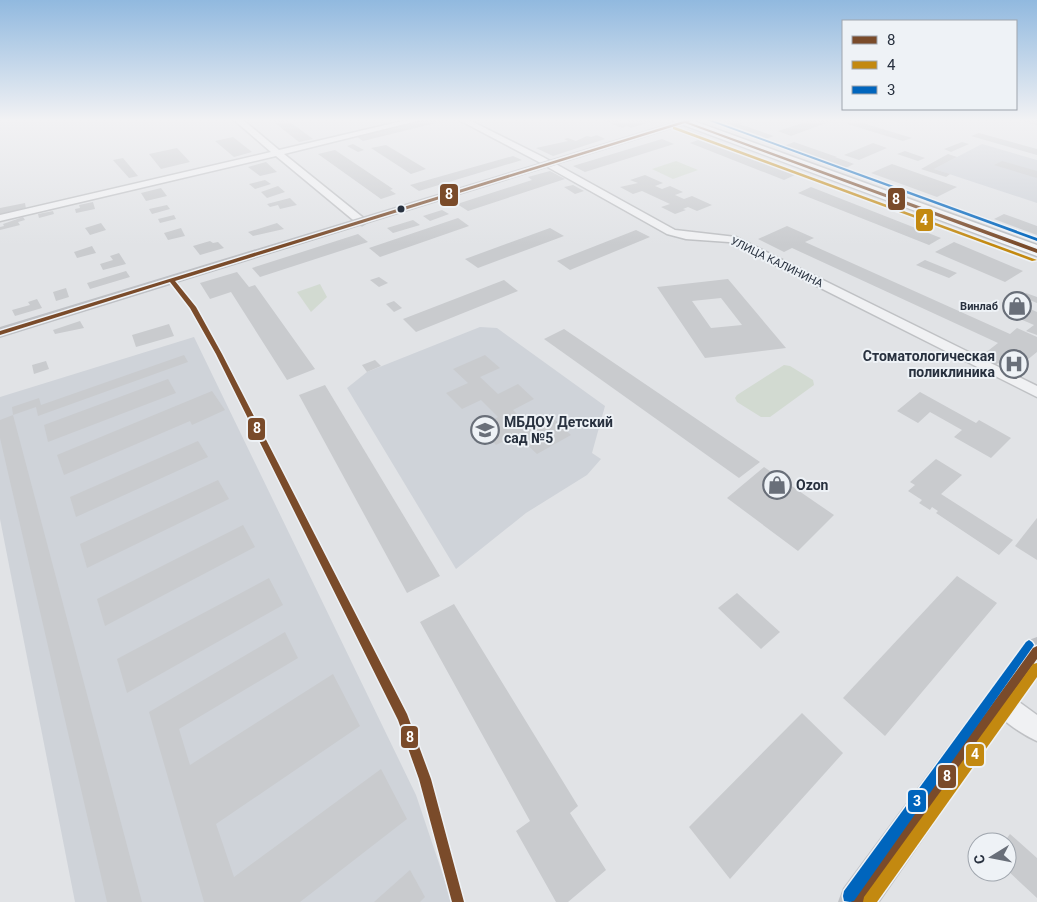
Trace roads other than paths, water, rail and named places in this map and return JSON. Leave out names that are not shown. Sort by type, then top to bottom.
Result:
[{"type":"main road","points":[[0,333],[559,161]]},
{"type":"main road","points":[[795,161],[1037,251]]},
{"type":"main road","points":[[856,902],[1037,650]]},
{"type":"street","points":[[0,218],[239,161]]},
{"type":"street","points":[[288,161],[362,222]]},
{"type":"street","name":"УЛИЦА КАЛИНИНА","points":[[544,161],[671,232],[732,239],[1037,392]]},
{"type":"street","points":[[1000,702],[1037,729]]},
{"type":"place","name":"Винлаб","points":[[1017,306]]},
{"type":"place","name":"Стоматологическая поликлиника","points":[[1014,364]]},
{"type":"place","name":"МБДОУ Детский сад №5","points":[[485,430]]},
{"type":"place","name":"Ozon","points":[[777,485]]}]
